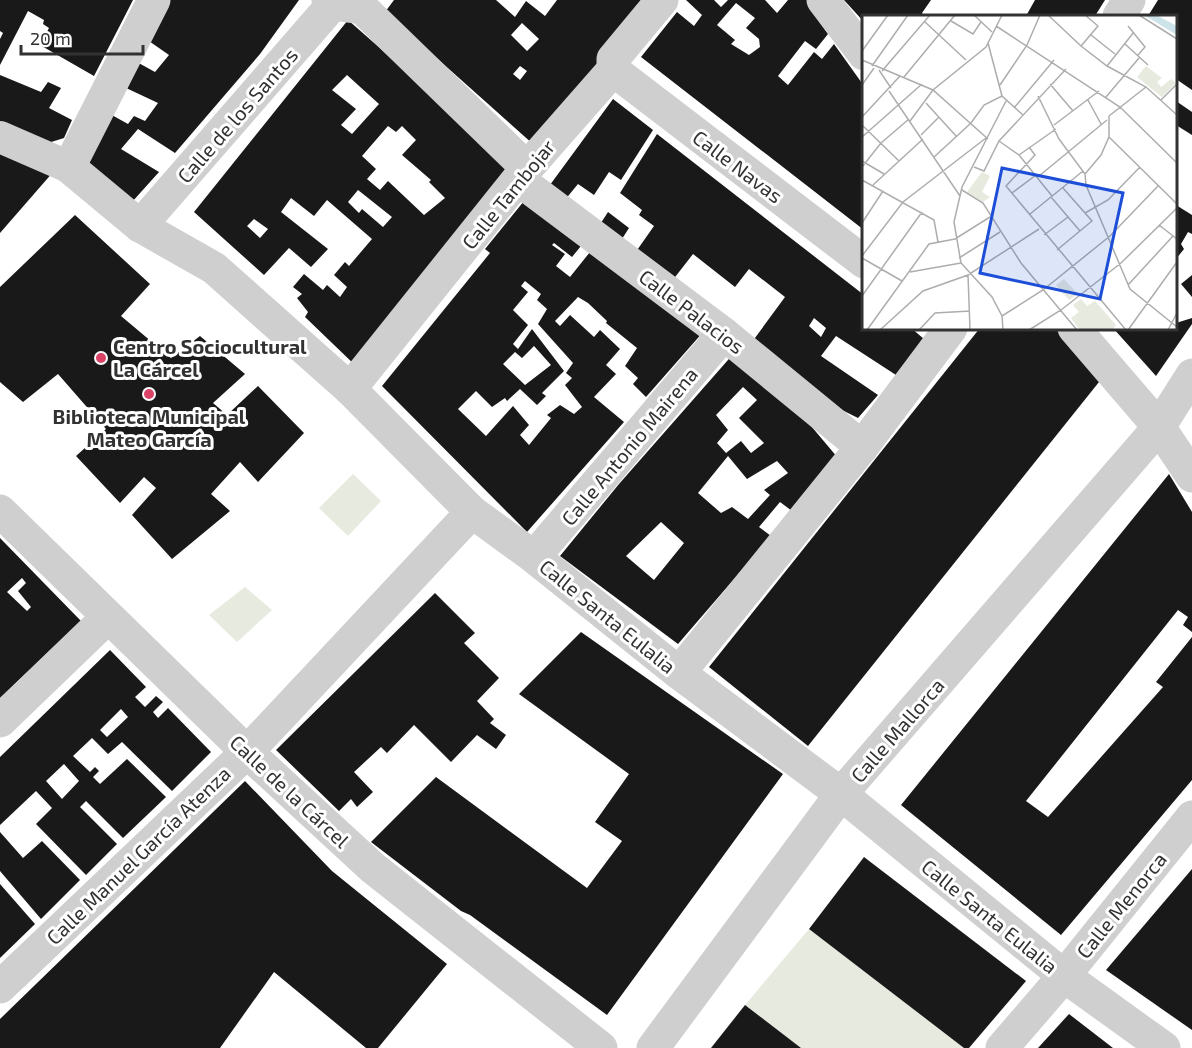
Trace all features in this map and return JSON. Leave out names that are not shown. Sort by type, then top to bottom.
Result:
[{"type":"street","points":[[0,137],[69,167],[154,0]]},
{"type":"street","name":"Calle Tambojar","points":[[350,388],[523,174],[613,70],[613,59],[662,0]]},
{"type":"street","points":[[823,0],[862,51]]},
{"type":"street","points":[[1120,15],[1129,0]]},
{"type":"street","name":"Calle Palacios","points":[[348,3],[523,174],[862,447]]},
{"type":"street","name":"Calle de los Santos","points":[[140,226],[348,3]]},
{"type":"street","name":"Calle Navas","points":[[613,70],[862,260]]},
{"type":"street","name":"Calle Santa Eulalia","points":[[69,167],[140,226],[214,268],[350,388],[471,512],[534,557],[679,673],[841,794],[1064,976],[1164,1048]]},
{"type":"street","points":[[679,673],[862,447],[950,330]]},
{"type":"street","points":[[1076,330],[1159,427],[1192,476]]},
{"type":"street","name":"Calle Antonio Mairena","points":[[534,557],[724,334]]},
{"type":"street","name":"Calle Mallorca","points":[[653,1048],[841,794],[1159,427],[1192,375]]},
{"type":"street","name":"Calle de la Cárcel","points":[[0,511],[247,752],[373,868],[601,1048]]},
{"type":"street","name":"Calle Manuel García Atenza","points":[[0,987],[247,752],[471,512]]},
{"type":"street","points":[[0,722],[108,617]]},
{"type":"street","name":"Calle Menorca","points":[[1002,1048],[1064,976],[1192,817]]},
{"type":"shaded area","points":[[353,474],[381,501],[348,536],[319,508]]},
{"type":"shaded area","points":[[245,587],[272,610],[237,642],[209,615]]},
{"type":"shaded area","points":[[809,929],[964,1048],[801,1048],[745,1005]]},
{"type":"building","points":[[0,0],[133,0],[94,76],[40,45],[49,28],[43,24],[44,20],[28,11],[0,65],[0,39],[3,33],[0,31]]},
{"type":"building","points":[[168,0],[299,0],[260,54],[175,153],[138,129],[121,149],[159,172],[132,202],[84,171],[110,114],[128,124],[134,116],[145,121],[158,103],[124,87],[135,61],[155,72],[169,55],[146,39]]},
{"type":"building","points":[[394,0],[496,0],[515,17],[526,1],[545,16],[557,0],[650,0],[534,145],[385,12]],"holes":[[[522,23],[539,39],[527,51],[511,35]],[[520,66],[527,71],[520,80],[513,74]]]},
{"type":"building","points":[[686,0],[714,0],[721,7],[728,0],[765,0],[777,13],[788,0],[808,0],[811,10],[828,34],[816,49],[805,41],[778,76],[788,85],[814,52],[822,59],[834,44],[862,83],[862,228],[641,57],[677,12],[694,26],[702,15]],"holes":[[[736,3],[755,18],[746,28],[759,39],[760,47],[749,55],[731,44],[735,40],[717,25]]]},
{"type":"building","points":[[844,0],[931,0],[922,13],[923,15],[862,15],[862,20]]},
{"type":"building","points":[[1035,0],[1105,0],[1096,15],[1027,15]]},
{"type":"building","points":[[1158,0],[1192,0],[1192,90],[1177,80],[1177,15],[1149,15]]},
{"type":"building","points":[[348,20],[515,167],[358,368],[305,317],[308,312],[297,298],[302,294],[293,287],[304,274],[323,290],[327,285],[340,297],[347,287],[334,275],[345,262],[349,266],[372,239],[327,200],[314,216],[291,198],[281,212],[328,249],[311,267],[289,248],[264,275],[194,212]],"holes":[[[347,75],[379,104],[352,134],[341,125],[356,109],[332,90]],[[388,126],[396,132],[402,126],[416,140],[402,155],[431,180],[429,182],[445,198],[424,215],[388,181],[380,190],[367,179],[376,169],[362,156]],[[358,190],[392,217],[383,227],[362,209],[359,213],[348,202]],[[254,219],[268,229],[260,238],[247,226]]]},
{"type":"building","points":[[0,75],[41,92],[48,82],[61,88],[49,108],[72,120],[64,138],[48,143],[0,122]]},
{"type":"building","points":[[613,99],[653,130],[621,180],[609,172],[594,195],[578,184],[564,201],[547,189]]},
{"type":"building","points":[[1177,102],[1192,112],[1192,135],[1177,126]]},
{"type":"building","points":[[657,134],[862,293],[862,330],[913,330],[924,339],[896,375],[836,336],[821,356],[878,395],[858,418],[836,407],[752,342],[785,297],[749,269],[735,287],[693,254],[672,281],[635,253],[654,226],[639,215],[642,210],[620,193]],"holes":[[[814,318],[826,328],[821,337],[809,326]]]},
{"type":"building","points":[[0,149],[54,171],[0,233]]},
{"type":"building","points":[[524,201],[585,241],[572,257],[554,243],[552,245],[565,254],[556,266],[570,277],[594,247],[704,331],[646,397],[633,384],[638,378],[625,366],[637,348],[606,323],[607,321],[588,303],[578,297],[555,321],[560,326],[570,315],[594,337],[600,330],[620,349],[606,365],[616,374],[594,397],[624,422],[527,532],[382,386],[490,253],[485,249]],"holes":[[[525,281],[541,294],[537,300],[547,309],[538,324],[573,363],[566,373],[572,378],[565,385],[582,407],[574,414],[560,405],[547,415],[551,418],[529,445],[520,435],[529,425],[513,406],[486,436],[458,409],[476,391],[492,407],[505,398],[507,401],[520,389],[537,405],[546,396],[542,393],[564,371],[532,329],[518,349],[513,344],[528,325],[513,310],[528,292],[521,286]],[[534,346],[551,365],[525,385],[503,364],[515,352],[522,358]]]},
{"type":"building","points":[[1177,206],[1192,215],[1192,234],[1188,232],[1181,244],[1184,249],[1177,258]]},
{"type":"building","points":[[608,212],[629,228],[620,242],[599,226]]},
{"type":"building","name":"Biblioteca Municipal Mateo García","points":[[75,215],[150,284],[121,316],[171,358],[200,336],[245,374],[213,403],[227,415],[258,386],[304,433],[258,482],[240,462],[211,494],[230,511],[172,559],[132,515],[156,488],[144,477],[120,503],[76,456],[106,429],[58,374],[23,402],[0,382],[0,287]]},
{"type":"building","points":[[1192,275],[1192,297],[1181,284]]},
{"type":"building","points":[[1192,318],[1192,324],[1156,376],[1115,330],[1177,330],[1177,323]]},
{"type":"building","points":[[978,330],[1069,330],[1107,372],[808,746],[709,667]]},
{"type":"building","points":[[735,352],[774,382],[838,458],[792,511],[780,502],[759,527],[771,536],[678,644],[560,556],[619,484]],"holes":[[[743,387],[757,400],[739,418],[764,443],[751,453],[741,441],[726,453],[717,443],[728,430],[716,415]],[[728,456],[747,479],[777,461],[788,473],[764,490],[770,495],[748,519],[732,507],[721,513],[698,493]],[[661,522],[684,543],[654,580],[626,556]]]},
{"type":"building","points":[[1169,474],[1192,512],[1192,632],[1183,625],[1188,617],[1178,610],[1026,801],[1048,817],[1163,687],[1156,682],[1192,637],[1192,780],[1061,935],[901,805]]},
{"type":"building","points":[[0,538],[81,621],[0,698]],"holes":[[[22,578],[26,583],[18,591],[31,607],[27,611],[7,592]]]},
{"type":"building","points":[[435,593],[475,633],[464,643],[499,678],[477,701],[494,719],[490,723],[506,735],[496,749],[477,735],[451,762],[414,725],[387,753],[381,747],[354,772],[373,792],[357,807],[351,799],[339,811],[276,750]]},
{"type":"building","points":[[581,632],[783,774],[607,1015],[470,915],[461,911],[371,842],[436,777],[587,888],[622,841],[595,822],[629,774],[519,694]]},
{"type":"building","points":[[110,650],[146,687],[135,697],[145,707],[156,696],[163,702],[153,712],[158,718],[168,708],[211,752],[172,791],[122,742],[108,754],[92,738],[73,756],[90,772],[95,767],[99,771],[93,777],[100,784],[127,759],[166,797],[123,838],[86,801],[80,807],[117,844],[86,875],[36,824],[52,808],[36,791],[0,825],[0,757]],"holes":[[[121,709],[128,717],[107,737],[100,730]],[[64,764],[79,781],[62,799],[46,781]]]},
{"type":"building","points":[[245,781],[332,871],[447,964],[378,1048],[366,1048],[274,972],[220,1048],[0,1048],[0,1019]]},
{"type":"building","points":[[0,832],[23,858],[42,841],[80,880],[41,919],[0,871]]},
{"type":"building","points":[[864,857],[1026,981],[969,1048],[964,1048],[809,929]]},
{"type":"building","points":[[1192,869],[1192,1030],[1106,970]]},
{"type":"building","points":[[0,884],[35,924],[0,958]]},
{"type":"building","points":[[745,1005],[801,1048],[711,1048]]},
{"type":"building","points":[[1069,1014],[1113,1048],[1038,1048]]},
{"type":"place","name":"Centro Sociocultural La Cárcel","points":[[101,358]]},
{"type":"place","name":"Biblioteca Municipal Mateo García","points":[[149,394]]}]
